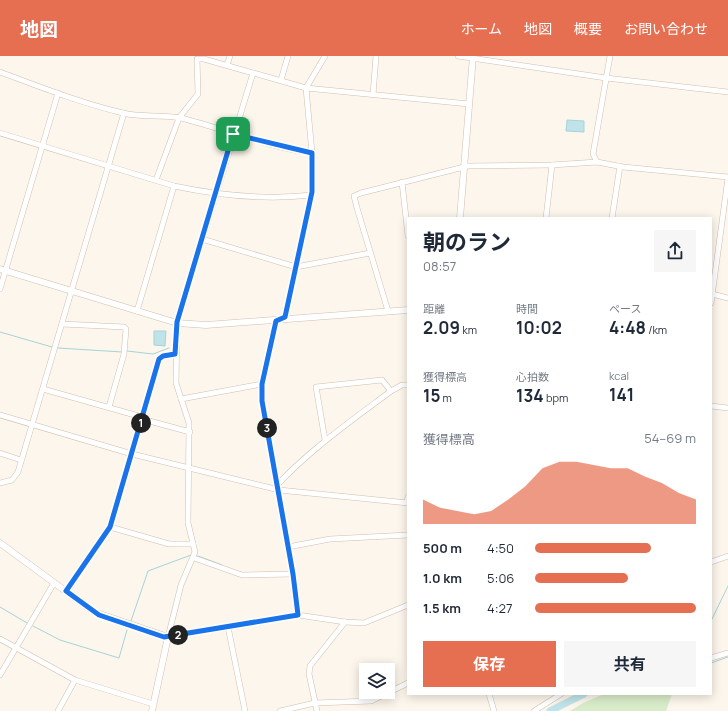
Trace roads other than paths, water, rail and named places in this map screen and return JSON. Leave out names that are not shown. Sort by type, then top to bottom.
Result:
[{"type":"street","points":[[228,66],[230,56]]},
{"type":"street","points":[[281,80],[288,56]]},
{"type":"street","points":[[276,321],[285,317],[312,195],[312,153],[306,88],[325,56]]},
{"type":"street","points":[[373,95],[376,56]]},
{"type":"street","points":[[458,56],[473,57],[606,78],[728,92]]},
{"type":"street","points":[[597,162],[594,154],[610,56]]},
{"type":"street","points":[[460,217],[473,57]]},
{"type":"street","points":[[156,180],[179,118],[198,94],[197,59],[281,80],[306,88],[469,104]]},
{"type":"street","points":[[0,72],[58,93],[124,113],[179,118],[233,134],[312,153]]},
{"type":"street","points":[[0,639],[75,680],[152,708],[181,586],[194,558],[195,552],[188,523],[189,423],[176,383],[175,354],[177,322],[217,192],[233,134],[253,73]]},
{"type":"street","points":[[0,290],[3,270],[58,93]]},
{"type":"street","points":[[0,484],[12,480],[18,472],[124,113]]},
{"type":"street","points":[[0,133],[174,186],[194,190],[248,196],[312,195]]},
{"type":"street","points":[[388,311],[354,196],[402,182],[464,167],[552,165],[597,162],[620,166],[728,177],[713,263],[712,294],[728,298]]},
{"type":"street","points":[[546,217],[552,165]]},
{"type":"street","points":[[612,217],[620,166]]},
{"type":"street","points":[[402,182],[407,227]]},
{"type":"street","points":[[137,311],[174,186]]},
{"type":"street","points":[[202,239],[296,267],[370,253]]},
{"type":"street","points":[[3,270],[177,322],[206,325],[276,321],[407,310]]},
{"type":"street","points":[[276,321],[262,384],[262,401],[293,574],[298,615]]},
{"type":"street","points":[[62,324],[124,326],[126,329],[124,354],[109,407]]},
{"type":"street","points":[[66,591],[110,527],[159,359],[163,356],[175,354]]},
{"type":"street","points":[[325,440],[316,387],[382,380],[391,391]]},
{"type":"street","points":[[181,399],[262,384]]},
{"type":"street","points":[[278,488],[295,467],[325,440],[391,391],[402,385],[407,385]]},
{"type":"street","points":[[43,389],[109,407],[190,432]]},
{"type":"street","points":[[712,406],[728,408]]},
{"type":"street","points":[[0,415],[132,454],[189,469],[278,488],[407,503]]},
{"type":"street","points":[[0,454],[21,460]]},
{"type":"street","points":[[110,527],[169,544],[193,544]]},
{"type":"street","points":[[288,547],[330,539],[407,535]]},
{"type":"street","points":[[0,543],[99,615],[168,637],[298,615],[345,622],[372,622],[407,605]]},
{"type":"street","points":[[712,562],[728,556]]},
{"type":"street","points":[[194,558],[242,575],[293,574]]},
{"type":"street","points":[[0,675],[54,583]]},
{"type":"street","points":[[317,711],[309,674],[310,666],[345,622]]},
{"type":"street","points":[[228,627],[245,711]]},
{"type":"street","points":[[712,658],[728,653]]},
{"type":"street","points":[[58,711],[75,680]]},
{"type":"street","points":[[280,711],[315,703],[371,701],[407,683]]},
{"type":"street","points":[[489,695],[494,711]]},
{"type":"street","points":[[534,711],[559,695]]},
{"type":"water","points":[[567,120],[584,121],[584,132],[566,131]]},
{"type":"water","points":[[154,331],[166,331],[165,346],[154,345]]},
{"type":"waterway","points":[[0,332],[52,347]]},
{"type":"waterway","points":[[58,348],[122,352]]},
{"type":"waterway","points":[[127,351],[153,354],[169,348]]},
{"type":"waterway","points":[[131,621],[148,571],[191,555]]},
{"type":"waterway","points":[[198,556],[222,565]]},
{"type":"waterway","points":[[712,619],[728,586]]},
{"type":"waterway","points":[[0,607],[27,623]]},
{"type":"waterway","points":[[33,626],[60,640],[119,658],[127,630]]},
{"type":"waterway","points":[[712,663],[728,657]]},
{"type":"waterway","points":[[550,711],[582,695]]}]
